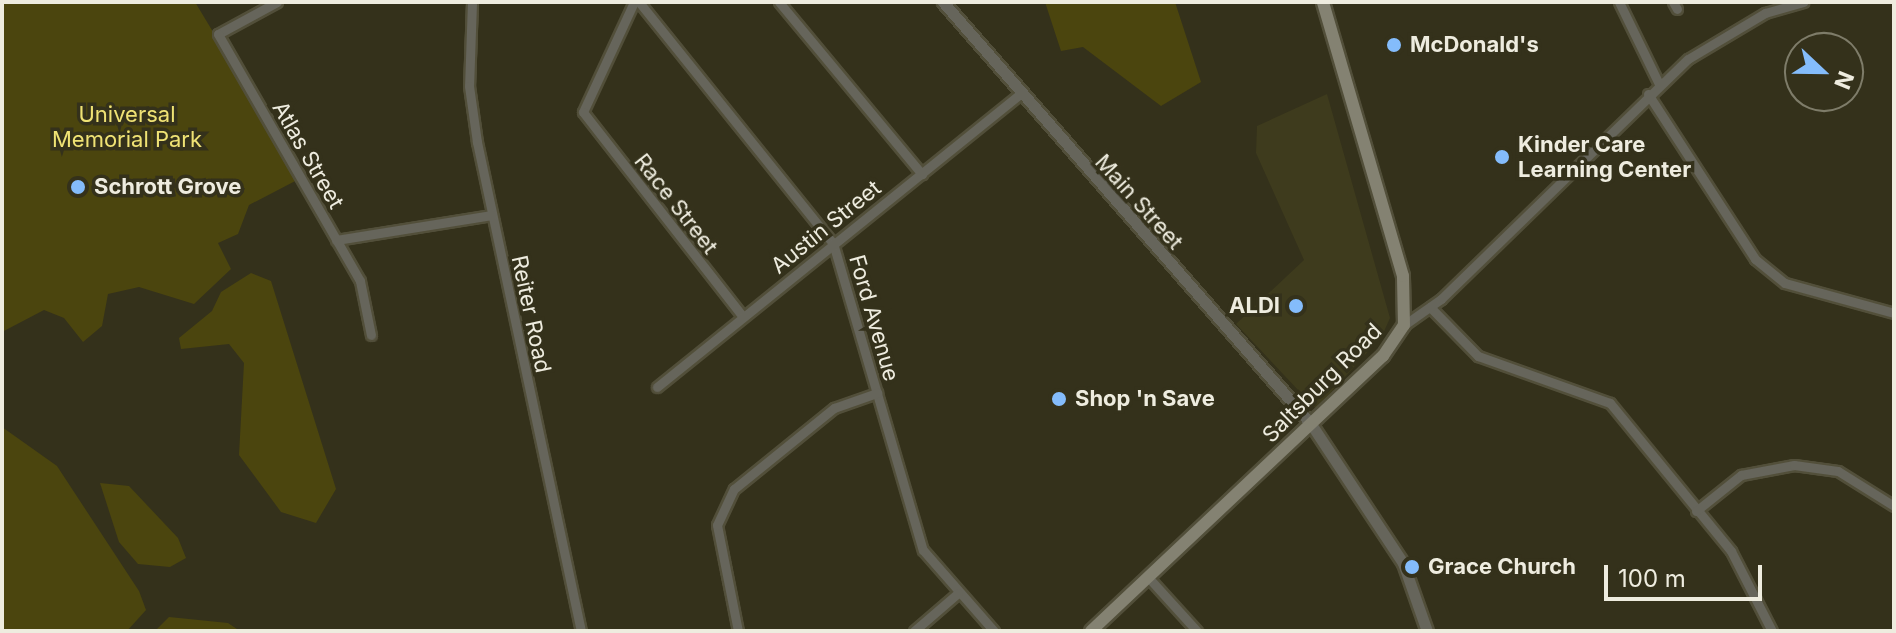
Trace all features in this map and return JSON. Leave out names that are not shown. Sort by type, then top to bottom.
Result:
[{"type":"main road","name":"Saltsburg Road","points":[[1091,631],[1387,353],[1404,325],[1403,276],[1323,2]]},
{"type":"street","name":"Atlas Street","points":[[277,2],[218,34],[336,240],[492,215]]},
{"type":"street","name":"Reiter Road","points":[[472,2],[469,86],[492,215],[581,631]]},
{"type":"street","name":"Race Street","points":[[636,2],[583,112],[743,317]]},
{"type":"street","name":"Ford Avenue","points":[[636,2],[833,243],[923,550],[994,631]]},
{"type":"street","points":[[779,2],[922,174]]},
{"type":"street","name":"Main Street","points":[[943,2],[1018,96],[1311,424],[1403,563],[1427,631]]},
{"type":"street","points":[[1619,2],[1659,84]]},
{"type":"street","points":[[1761,2],[1765,13]]},
{"type":"street","points":[[1404,325],[1430,307],[1659,84],[1765,13],[1803,2]]},
{"type":"street","points":[[1648,94],[1755,259],[1785,283],[1894,313]]},
{"type":"street","name":"Austin Street","points":[[657,387],[1018,96]]},
{"type":"street","points":[[336,240],[360,281],[371,335]]},
{"type":"street","points":[[1430,307],[1478,356],[1610,403],[1731,551],[1772,631]]},
{"type":"street","points":[[738,631],[717,538],[723,507],[734,489],[834,408],[877,393]]},
{"type":"street","points":[[1696,511],[1741,475],[1794,465],[1838,471],[1894,506]]},
{"type":"street","points":[[1148,577],[1197,631]]},
{"type":"street","points":[[914,631],[958,593]]},
{"type":"shaded area","points":[[1327,94],[1390,318],[1382,336],[1316,409],[1236,324],[1304,260],[1256,153],[1257,126]]},
{"type":"green space","name":"Universal Memorial Park","points":[[2,2],[195,2],[301,178],[249,205],[238,234],[218,243],[231,269],[194,304],[139,287],[108,294],[102,326],[83,342],[64,318],[44,310],[2,332]]},
{"type":"green space","points":[[1045,2],[1175,2],[1201,82],[1161,106],[1083,47],[1061,51]]},
{"type":"green space","points":[[251,273],[271,281],[336,489],[316,523],[281,512],[239,455],[244,363],[229,344],[181,349],[179,338],[212,311],[221,292]]},
{"type":"green space","points":[[2,427],[57,466],[139,591],[146,610],[127,631],[2,631]]},
{"type":"green space","points":[[100,483],[129,486],[178,538],[186,558],[170,567],[138,564],[119,542]]},
{"type":"green space","points":[[169,617],[228,623],[240,631],[155,631]]},
{"type":"place","name":"McDonald's","points":[[1394,45]]},
{"type":"place","name":"Kinder Care Learning Center","points":[[1502,157]]},
{"type":"place","name":"Schrott Grove","points":[[78,187]]},
{"type":"place","name":"ALDI","points":[[1296,306]]},
{"type":"place","name":"Shop 'n Save","points":[[1059,399]]},
{"type":"place","name":"Grace Church","points":[[1412,567]]}]
